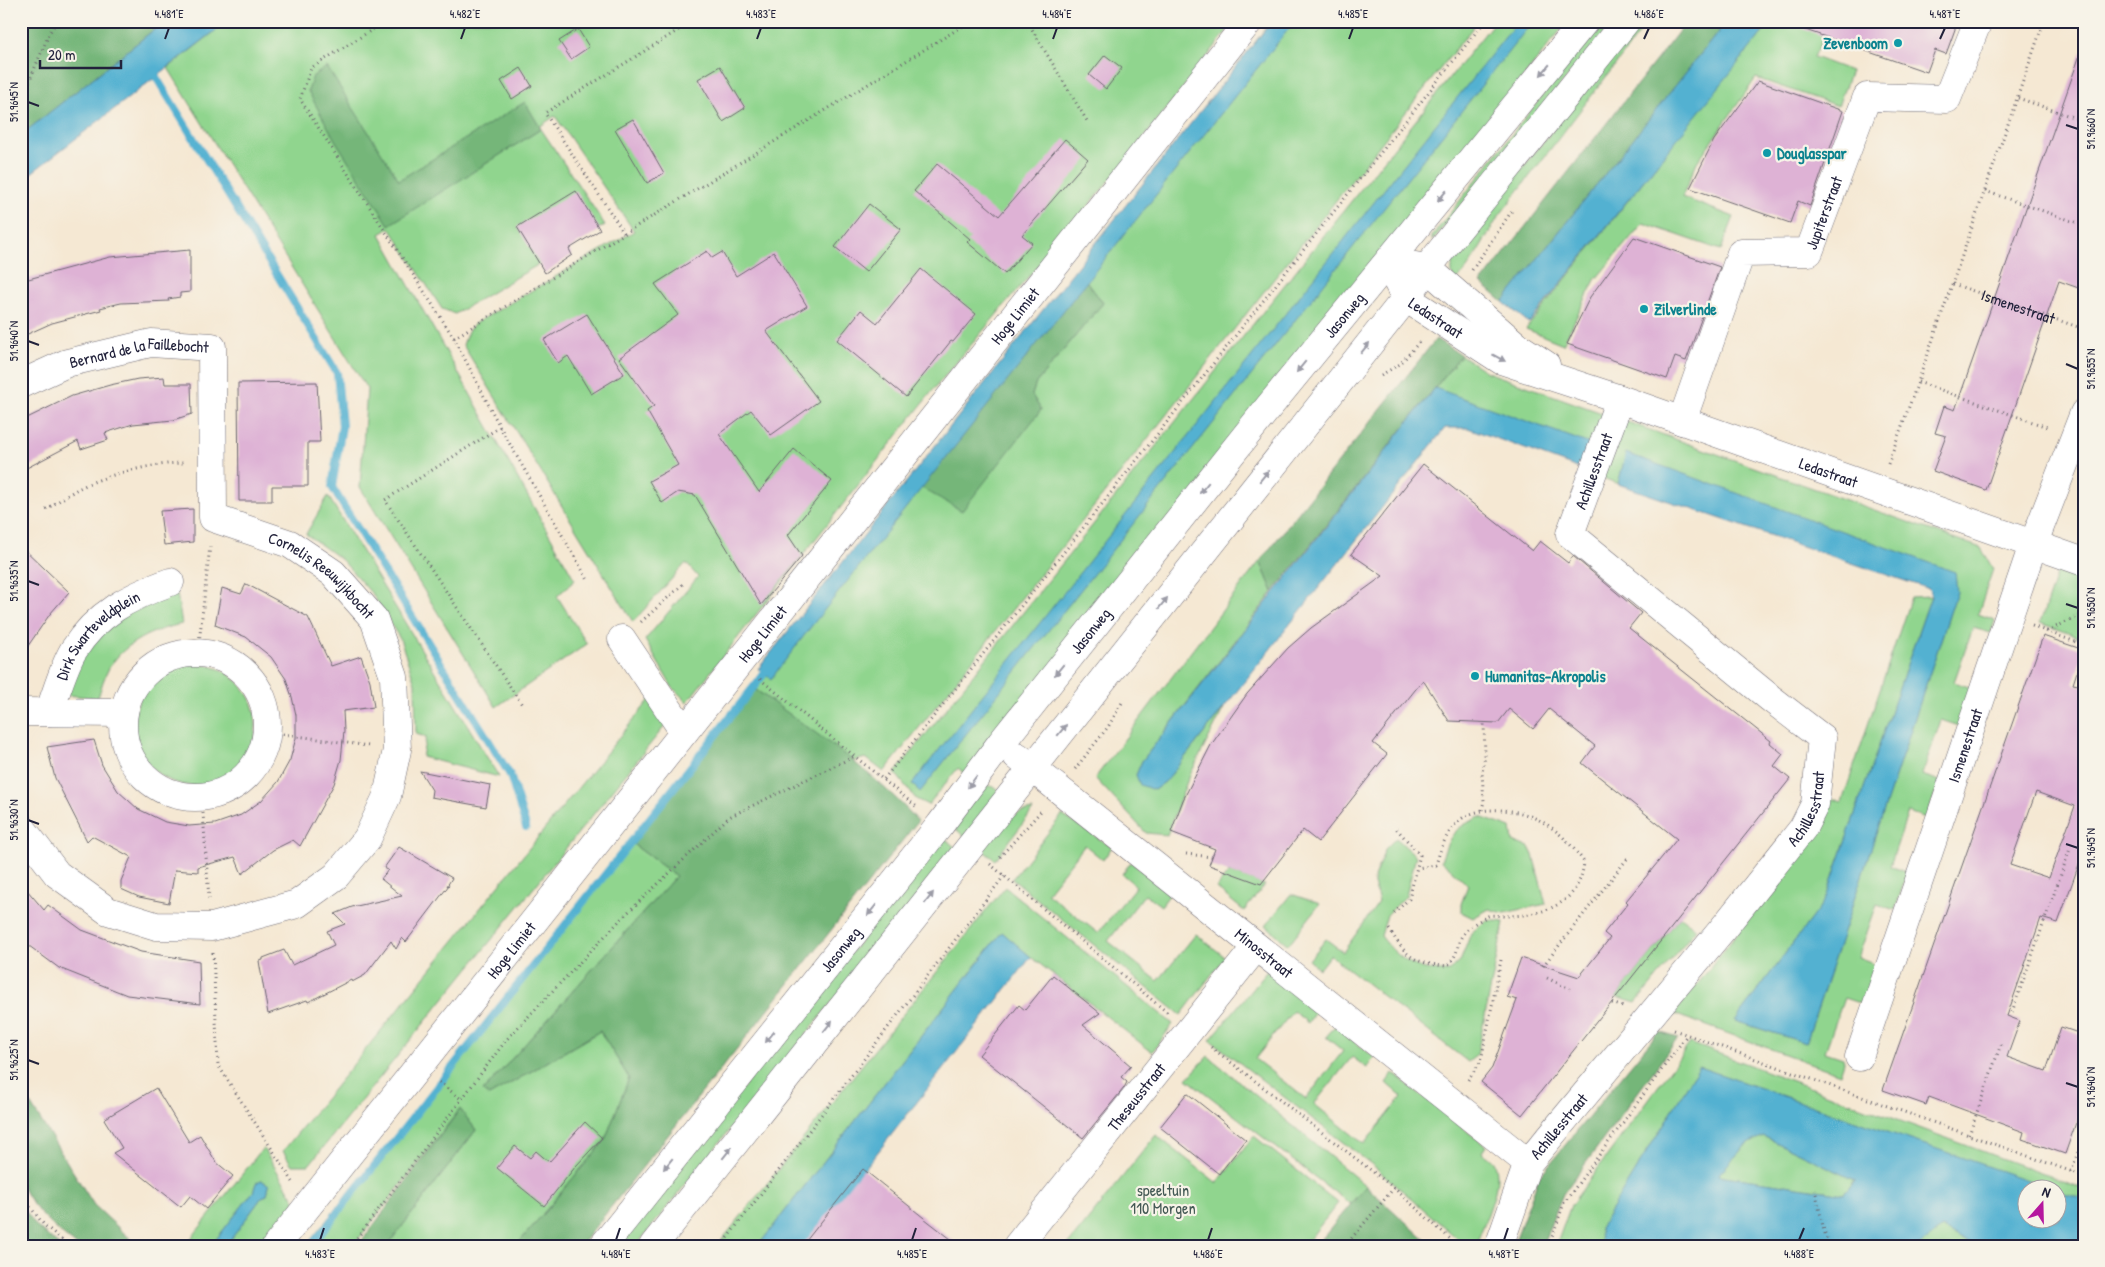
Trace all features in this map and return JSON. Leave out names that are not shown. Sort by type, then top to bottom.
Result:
[{"type":"street","name":"Hoge Limiet","points":[[276,1246],[1249,21]]},
{"type":"street","name":"Jasonweg","points":[[603,1246],[940,825],[1001,743],[1261,417],[1585,21]]},
{"type":"street","points":[[653,1246],[1406,298],[1427,268],[1626,21]]},
{"type":"street","name":"Jupiterstraat","points":[[1682,421],[1741,253],[1809,252],[1867,97],[1947,99],[1978,21]]},
{"type":"street","points":[[1387,262],[1427,268]]},
{"type":"street","name":"Ledastraat","points":[[1387,262],[1406,298],[1500,360],[1574,383],[2084,562]]},
{"type":"street","name":"Ledastraat","points":[[1427,268],[1517,346],[1574,383]]},
{"type":"street","name":"Bernard de la Faillebocht","points":[[21,384],[67,363],[151,343],[212,347],[213,518]]},
{"type":"street","name":"Achillesstraat","points":[[1499,1246],[1528,1163],[1804,828],[1815,804],[1822,738],[1762,692],[1570,534],[1620,399]]},
{"type":"street","name":"Ismenestraat","points":[[1859,1057],[2033,545],[2080,425]]},
{"type":"street","name":"Cornelis Reeuwijkbocht","points":[[21,827],[57,874],[108,911],[156,926],[212,927],[297,904],[336,876],[367,839],[387,796],[397,750],[394,677],[374,620],[333,573],[290,544],[213,518]]},
{"type":"street","name":"Dirk Swarteveldplein","points":[[49,712],[72,652],[96,621],[136,594],[170,582]]},
{"type":"street","points":[[622,639],[684,732]]},
{"type":"street","points":[[198,652],[221,657],[242,670],[257,687],[266,709],[268,732],[263,752],[253,770],[239,784],[221,793],[202,798],[175,795],[151,784],[133,764],[123,740],[123,713],[129,693],[141,676],[158,663],[178,654],[198,652]]},
{"type":"street","points":[[21,712],[123,713]]},
{"type":"street","name":"Minosstraat","points":[[1001,743],[1528,1163]]},
{"type":"street","name":"Theseusstraat","points":[[1017,1246],[1256,947]]},
{"type":"path","points":[[21,94],[25,90],[50,32],[57,21]]},
{"type":"path","points":[[386,21],[311,68],[300,99],[454,338],[500,427],[588,580]]},
{"type":"path","points":[[624,233],[545,113],[693,21]]},
{"type":"path","points":[[454,338],[971,21]]},
{"type":"path","points":[[1027,21],[1087,121]]},
{"type":"path","points":[[884,779],[1485,21]]},
{"type":"path","points":[[1878,489],[1953,284],[2044,21]]},
{"type":"path","points":[[2018,98],[2084,121]]},
{"type":"path","points":[[1985,191],[2084,225]]},
{"type":"path","name":"Ismenestraat","points":[[1953,284],[2084,329]]},
{"type":"path","points":[[1918,382],[2080,425]]},
{"type":"path","points":[[500,427],[385,500],[523,706]]},
{"type":"path","points":[[46,510],[77,489],[121,473],[163,463],[213,462]]},
{"type":"path","points":[[198,652],[213,518]]},
{"type":"path","points":[[622,639],[683,584]]},
{"type":"path","points":[[2047,632],[2084,614]]},
{"type":"path","points":[[2008,618],[2084,645]]},
{"type":"path","points":[[772,688],[919,808]]},
{"type":"path","points":[[1482,810],[1484,801],[1482,773],[1485,756],[1484,723]]},
{"type":"path","points":[[268,732],[397,750]]},
{"type":"path","points":[[351,1246],[507,1039],[625,915],[729,817],[855,756]]},
{"type":"path","points":[[202,798],[212,927],[218,1065],[308,1206]]},
{"type":"path","points":[[1388,930],[1404,953],[1426,964],[1446,966],[1455,958],[1464,933],[1488,915],[1508,916],[1542,912],[1569,899],[1583,876],[1584,862],[1572,845],[1553,828],[1528,814],[1507,809],[1482,810],[1459,820],[1441,847],[1436,865],[1417,868]]},
{"type":"path","points":[[2081,816],[2084,809]]},
{"type":"path","points":[[1394,913],[1409,899],[1420,855],[1395,827]]},
{"type":"path","points":[[2012,1012],[2070,849]]},
{"type":"path","points":[[1543,966],[1627,859]]},
{"type":"path","points":[[992,866],[1189,1030],[1394,1188],[1458,1246]]},
{"type":"path","points":[[721,1246],[1004,876]]},
{"type":"path","points":[[1453,1103],[1481,1061],[1501,960]]},
{"type":"path","points":[[2028,969],[2034,971]]},
{"type":"path","points":[[1547,978],[1570,989]]},
{"type":"path","points":[[1649,1018],[1687,1035],[2084,1176]]},
{"type":"path","points":[[1549,1246],[1564,1203],[1687,1035]]},
{"type":"path","points":[[1969,1135],[2000,1044]]},
{"type":"path","points":[[454,1094],[460,1100]]},
{"type":"path","points":[[2071,1172],[2084,1135]]},
{"type":"path","points":[[1345,1246],[1394,1188]]},
{"type":"path","points":[[1815,1190],[1824,1231],[1830,1246]]},
{"type":"path","points":[[21,1195],[44,1225],[70,1246]]},
{"type":"green space","points":[[21,21],[165,21],[21,135]]},
{"type":"green space","points":[[228,21],[1235,21],[1126,161],[934,389],[687,702],[672,687],[645,640],[698,577],[686,563],[633,622],[463,345],[468,331],[474,324],[634,231],[555,116],[485,164],[541,129],[605,225],[455,314],[442,309],[390,228],[380,234],[575,580],[557,596],[587,644],[496,707],[360,487],[367,389],[168,68]]},
{"type":"green space","points":[[1271,21],[1478,21],[884,772],[866,758],[853,761],[752,687],[913,483],[1041,410],[1032,395],[1036,383],[1103,303],[1081,274]]},
{"type":"green space","points":[[1495,21],[1568,21],[967,776],[958,768],[928,805],[916,799],[895,773]]},
{"type":"green space","points":[[1601,21],[1614,21],[1432,241],[1432,236]]},
{"type":"green space","points":[[1641,21],[1649,21],[1499,216],[1467,269],[1454,283],[1452,266],[1457,249]]},
{"type":"green space","points":[[1687,21],[1727,21],[1503,302],[1481,283]]},
{"type":"green space","points":[[1772,21],[1831,21],[1814,57],[1851,71],[1838,106],[1756,78],[1697,162],[1682,197],[1734,217],[1721,250],[1643,223],[1595,280],[1563,344],[1526,329],[1726,77]]},
{"type":"green space","points":[[327,67],[399,180],[525,102],[541,129],[389,225],[335,140],[308,91],[313,76]]},
{"type":"green space","points":[[1081,274],[1103,303],[1036,383],[1032,395],[1041,410],[962,511],[913,483]]},
{"type":"green space","points":[[1436,339],[1461,355],[1273,592],[1260,561]]},
{"type":"green space","points":[[1461,355],[1487,372],[1981,548],[1993,569],[1978,614],[1995,620],[1991,633],[1973,628],[1954,682],[1972,688],[1959,726],[1941,720],[1922,775],[1940,781],[1926,818],[1908,812],[1890,866],[1907,873],[1895,910],[1877,904],[1858,958],[1876,965],[1862,1004],[1844,998],[1825,1052],[1843,1058],[1844,1062],[1840,1074],[1674,1014],[1780,879],[1811,843],[1827,797],[1842,802],[1911,597],[1931,596],[1825,900],[1735,1021],[1806,1043],[1957,592],[1626,454],[1618,484],[1591,473],[1435,388]]},
{"type":"green space","points":[[328,496],[499,777],[422,757],[426,737],[416,734],[415,683],[400,639],[373,595],[342,560],[306,534]]},
{"type":"green space","points":[[1260,561],[1273,592],[1142,761],[1136,775],[1154,790],[1166,781],[1224,708],[1188,779],[1167,835],[1146,833],[1095,778]]},
{"type":"green space","points":[[2058,570],[2084,578],[2084,639],[2040,623]]},
{"type":"green space","points":[[177,594],[182,624],[141,638],[123,651],[109,668],[98,698],[67,695],[77,664],[96,635],[128,609]]},
{"type":"green space","points":[[195,664],[207,665],[218,669],[229,674],[238,682],[246,691],[251,702],[255,713],[255,737],[251,748],[246,759],[238,768],[229,776],[218,781],[207,785],[195,786],[183,785],[172,781],[161,776],[152,768],[144,759],[139,748],[135,737],[134,725],[135,713],[139,702],[144,691],[152,682],[161,674],[172,669],[183,665]]},
{"type":"green space","points":[[752,687],[859,766],[918,821],[580,1246],[516,1246],[605,1140],[629,1078],[600,1031],[489,1096],[483,1091],[676,876],[630,842]]},
{"type":"green space","points":[[652,697],[669,721],[309,1165],[292,1165],[283,1151]]},
{"type":"green space","points":[[986,785],[994,787],[1000,792],[965,837],[952,826]]},
{"type":"green space","points":[[1033,810],[995,860],[981,849],[997,829],[1009,818]]},
{"type":"green space","points":[[1062,815],[1112,847],[1103,860],[1085,845],[1047,893],[1098,933],[1136,886],[1122,874],[1131,862],[1170,894],[1161,906],[1145,894],[1108,941],[1158,981],[1196,934],[1225,957],[1181,1015],[1012,879]]},
{"type":"green space","points":[[1480,817],[1511,828],[1513,842],[1529,847],[1533,855],[1546,904],[1504,913],[1489,909],[1473,918],[1461,912],[1461,904],[1468,885],[1441,861],[1447,844],[1454,833],[1464,825]]},
{"type":"green space","points":[[943,837],[956,848],[636,1246],[617,1246]]},
{"type":"green space","points":[[1396,838],[1416,856],[1406,896],[1387,915],[1381,936],[1402,958],[1419,967],[1438,971],[1450,971],[1460,962],[1471,933],[1487,920],[1504,922],[1477,1055],[1468,1062],[1330,955],[1319,969],[1309,960],[1326,939],[1343,952],[1379,902],[1373,880],[1385,849]]},
{"type":"green space","points":[[630,842],[676,876],[483,1091],[489,1096],[600,1031],[629,1078],[605,1140],[516,1246],[387,1246],[476,1130],[460,1109],[353,1246],[306,1246]]},
{"type":"green space","points":[[1229,872],[1265,885],[1244,911],[1216,888]]},
{"type":"green space","points":[[1005,887],[1173,1024],[1152,1052],[1002,932],[758,1246],[717,1246]]},
{"type":"green space","points":[[1291,894],[1320,904],[1288,945],[1266,925]]},
{"type":"green space","points":[[1680,917],[1696,929],[1636,1003],[1616,997]]},
{"type":"green space","points":[[1267,971],[1316,1010],[1308,1023],[1293,1011],[1255,1059],[1306,1099],[1343,1051],[1326,1037],[1335,1026],[1374,1057],[1367,1068],[1352,1057],[1314,1104],[1364,1144],[1402,1097],[1386,1083],[1393,1073],[1486,1146],[1482,1152],[1494,1162],[1497,1170],[1497,1180],[1492,1203],[1476,1245],[1466,1246],[1375,1167],[1210,1040]]},
{"type":"green space","points":[[1658,1032],[1678,1038],[1563,1194],[1542,1246],[1513,1246],[1539,1177]]},
{"type":"green space","points":[[1690,1043],[2060,1180],[2026,1180],[1699,1067],[1600,1228],[1601,1246],[1556,1246],[1571,1205]]},
{"type":"green space","points":[[1208,1056],[1366,1186],[1350,1204],[1187,1079]]},
{"type":"green space","points":[[21,1089],[94,1205],[138,1246],[77,1246],[46,1219],[33,1204],[22,1186],[21,1180]]},
{"type":"green space","points":[[460,1109],[476,1130],[387,1246],[358,1246]]},
{"type":"green space","name":"speeltuin 110 Morgen","points":[[1156,1135],[1217,1183],[1254,1136],[1338,1203],[1304,1246],[1067,1246]]},
{"type":"green space","points":[[1763,1136],[1855,1180],[1844,1194],[1717,1175],[1745,1146]]},
{"type":"green space","points":[[263,1148],[296,1202],[262,1246],[226,1246],[262,1197],[267,1195],[269,1185],[261,1180],[256,1183],[253,1192],[211,1246],[185,1246]]},
{"type":"green space","points":[[2068,1183],[2084,1189],[2084,1200],[2068,1194]]},
{"type":"green space","points":[[1366,1186],[1432,1246],[1316,1246]]},
{"type":"green space","points":[[21,1205],[37,1227],[60,1246],[21,1246]]},
{"type":"green space","points":[[1942,1228],[1974,1246],[1918,1246]]},
{"type":"water","points":[[165,21],[228,21],[21,181],[21,135]]},
{"type":"water","points":[[1272,21],[1295,21],[771,679],[758,669]]},
{"type":"water","points":[[1518,21],[1533,21],[920,792],[912,784]]},
{"type":"water","points":[[1727,21],[1772,21],[1529,323],[1503,302]]},
{"type":"water","points":[[1435,388],[1601,448],[1591,473],[1468,428],[1445,428],[1166,781],[1154,790],[1140,785],[1136,775],[1142,761]]},
{"type":"water","points":[[1626,453],[1955,572],[1957,592],[1806,1043],[1735,1021],[1825,900],[1931,596],[1929,589],[1618,484]]},
{"type":"water","points":[[1002,932],[1031,957],[804,1246],[758,1246]]},
{"type":"water","points":[[1699,1067],[2027,1180],[2018,1180],[2018,1230],[2068,1230],[2068,1194],[2084,1200],[2084,1246],[1974,1246],[1942,1228],[1918,1246],[1601,1246],[1600,1228]],"holes":[[[1763,1136],[1855,1181],[1844,1194],[1718,1175],[1745,1146]]]},
{"type":"water","points":[[261,1180],[269,1185],[267,1195],[262,1197],[226,1246],[211,1246],[253,1192],[256,1183]]},
{"type":"building","name":"Zevenboom","points":[[1792,21],[1958,21],[1946,54],[1935,50],[1927,72],[1791,25]]},
{"type":"building","points":[[578,29],[589,47],[571,59],[559,41]]},
{"type":"building","points":[[2081,52],[2084,52],[2084,290],[2059,281],[1986,490],[1933,471],[1946,436],[1935,433],[1944,406],[1955,410]]},
{"type":"building","points":[[1105,55],[1122,68],[1106,89],[1089,75]]},
{"type":"building","points":[[720,66],[745,108],[723,122],[698,79]]},
{"type":"building","points":[[521,68],[532,86],[512,99],[501,81]]},
{"type":"building","name":"Douglasspar","points":[[1758,81],[1843,111],[1810,206],[1798,201],[1790,223],[1690,188],[1714,140]]},
{"type":"building","points":[[633,119],[664,173],[647,183],[615,129]]},
{"type":"building","points":[[1065,139],[1088,159],[1022,235],[1032,243],[1005,274],[967,242],[970,239],[914,191],[937,164],[999,216]]},
{"type":"building","points":[[576,191],[600,230],[569,249],[572,255],[545,273],[517,227]]},
{"type":"building","points":[[869,204],[901,229],[866,272],[835,247]]},
{"type":"building","name":"Zilverlinde","points":[[1634,237],[1720,267],[1686,361],[1675,357],[1667,379],[1567,344],[1590,297]]},
{"type":"building","points":[[190,250],[190,292],[180,293],[180,297],[168,299],[169,301],[121,303],[100,308],[101,310],[52,323],[21,337],[21,281],[110,257]]},
{"type":"building","points":[[707,251],[712,258],[722,252],[736,276],[774,252],[807,306],[766,331],[819,401],[771,435],[751,410],[719,434],[759,492],[794,449],[832,481],[788,535],[802,556],[761,605],[695,495],[678,492],[662,503],[649,481],[678,465],[647,411],[654,406],[619,358],[678,315],[655,284]]},
{"type":"building","points":[[921,269],[976,314],[953,342],[951,341],[906,397],[837,340],[861,310],[877,323]]},
{"type":"building","points":[[587,314],[624,374],[591,394],[568,356],[558,363],[544,340]]},
{"type":"building","points":[[164,377],[165,384],[191,384],[192,414],[173,420],[133,424],[105,433],[108,440],[81,449],[78,441],[21,471],[21,421],[72,396],[138,379]]},
{"type":"building","points":[[317,382],[320,442],[308,442],[308,486],[272,486],[272,501],[239,501],[238,383]]},
{"type":"building","name":"Humanitas-Akropolis","points":[[1423,464],[1532,551],[1540,541],[1568,563],[1573,556],[1641,613],[1629,628],[1771,741],[1770,743],[1783,754],[1774,766],[1790,779],[1522,1115],[1481,1082],[1492,1068],[1517,1000],[1507,997],[1521,958],[1579,977],[1610,938],[1604,933],[1628,903],[1626,901],[1677,839],[1582,763],[1595,746],[1549,709],[1533,729],[1509,709],[1498,723],[1449,721],[1423,680],[1373,743],[1387,754],[1318,842],[1303,830],[1261,884],[1209,865],[1215,849],[1171,832],[1183,800],[1211,745],[1247,694],[1288,648],[1311,628],[1383,576],[1351,554]]},
{"type":"building","points":[[193,509],[193,542],[164,545],[160,511]]},
{"type":"building","points":[[21,546],[69,592],[50,614],[21,656]]},
{"type":"building","points":[[246,584],[308,617],[331,666],[361,656],[370,681],[374,707],[343,711],[344,731],[341,760],[334,784],[300,846],[293,840],[273,850],[242,874],[235,857],[198,867],[198,872],[175,870],[169,903],[139,897],[121,889],[121,881],[131,857],[92,836],[87,841],[55,778],[47,747],[94,740],[102,765],[118,791],[138,809],[165,822],[189,826],[215,824],[241,815],[261,801],[278,782],[290,760],[296,738],[296,715],[286,679],[271,657],[246,637],[215,625],[222,588],[241,594]]},
{"type":"building","points":[[2043,636],[2084,650],[2073,684],[2084,686],[2084,850],[2058,923],[2041,918],[2007,1016],[2020,1021],[2007,1057],[2046,1071],[2061,1027],[2084,1035],[2084,1100],[2065,1154],[2022,1139],[2024,1132],[1929,1097],[1926,1105],[1883,1090]],"holes":[[[2036,792],[2075,806],[2049,878],[2010,865]]]},
{"type":"building","points":[[420,771],[490,785],[486,807],[431,797],[432,790]]},
{"type":"building","points":[[399,847],[452,878],[447,886],[449,885],[406,942],[402,938],[396,949],[391,941],[365,975],[352,982],[351,980],[308,1002],[307,1000],[268,1014],[259,961],[284,950],[292,965],[334,945],[327,931],[345,924],[335,914],[352,907],[402,896],[381,879],[388,870],[384,868]]},
{"type":"building","points":[[21,883],[44,910],[48,905],[82,930],[141,952],[199,961],[200,1004],[127,995],[59,968],[21,940]]},
{"type":"building","points":[[1053,975],[1100,1013],[1083,1025],[1131,1066],[1121,1077],[1127,1082],[1124,1088],[1083,1138],[979,1055],[1019,1005],[1025,1010]]},
{"type":"building","points":[[156,1088],[189,1142],[200,1135],[216,1162],[233,1176],[206,1209],[190,1196],[181,1207],[113,1153],[122,1148],[104,1119]]},
{"type":"building","points":[[1187,1093],[1246,1140],[1219,1174],[1160,1127]]},
{"type":"building","points":[[585,1122],[602,1138],[576,1166],[544,1206],[497,1168],[515,1146],[530,1158],[536,1151],[549,1162]]},
{"type":"building","points":[[863,1169],[929,1222],[960,1246],[802,1246]]},
{"type":"waterway","points":[[156,77],[337,373],[342,426],[332,487],[510,775],[526,827]]},
{"type":"waterway","points":[[311,1246],[764,674]]},
{"type":"place","name":"Zevenboom","points":[[1898,43]]},
{"type":"place","name":"Douglasspar","points":[[1767,153]]},
{"type":"place","name":"Zilverlinde","points":[[1644,309]]},
{"type":"place","name":"Humanitas-Akropolis","points":[[1475,676]]}]
